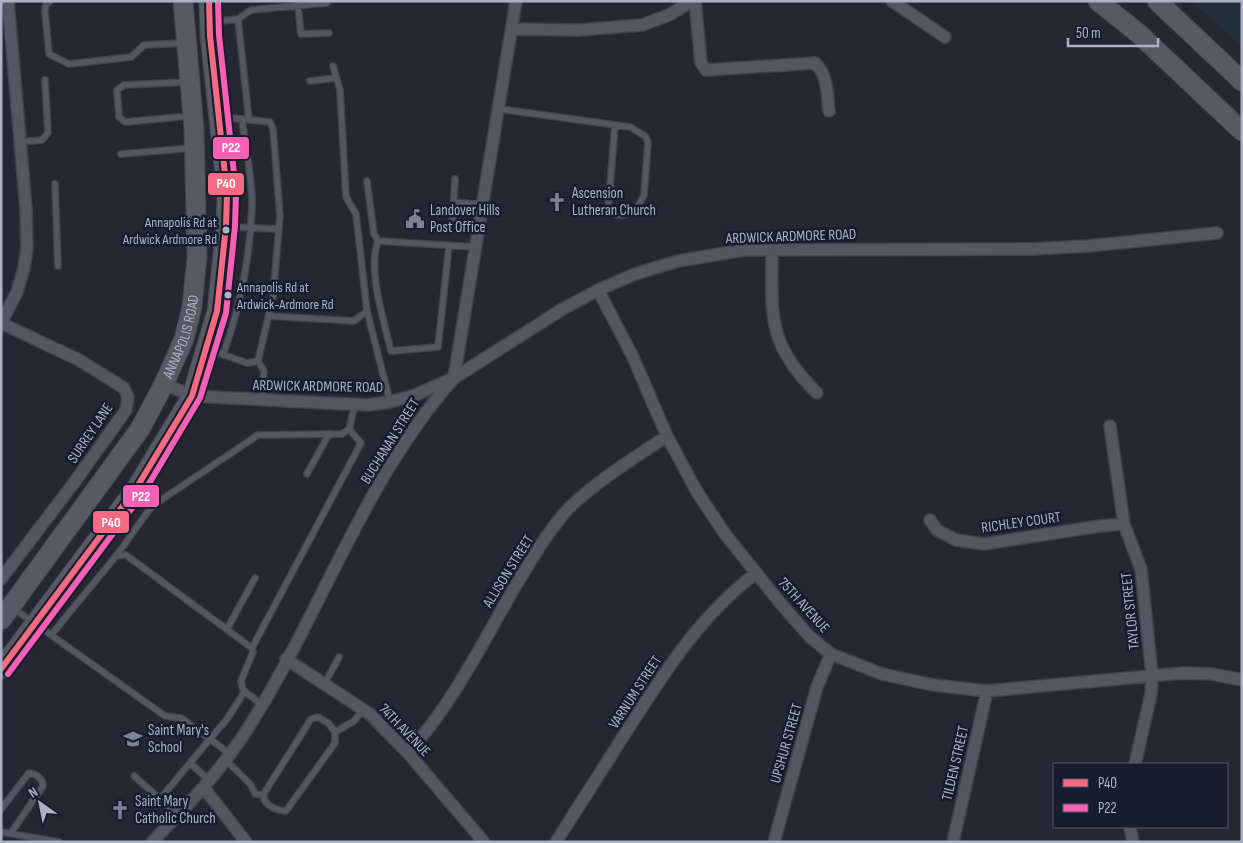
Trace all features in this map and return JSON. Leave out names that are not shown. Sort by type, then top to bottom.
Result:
[{"type":"main road","name":"ANNAPOLIS ROAD","points":[[6,614],[140,429],[164,384],[184,339],[192,307],[197,257],[194,148],[183,1]]},
{"type":"main road","name":"ANNAPOLIS ROAD","points":[[1,669],[137,487],[192,396],[215,352],[227,193],[218,117],[209,1]]},
{"type":"main road","points":[[1098,1],[1138,33],[1242,131]]},
{"type":"main road","points":[[1157,1],[1242,80]]},
{"type":"street","points":[[1,323],[17,292],[24,268],[27,248],[8,1]]},
{"type":"street","points":[[454,378],[500,108],[516,1]]},
{"type":"street","points":[[512,29],[579,30],[642,25],[669,15],[694,1],[701,63],[706,70],[815,63],[822,70],[829,111]]},
{"type":"street","points":[[892,1],[945,37]]},
{"type":"street","name":"ARDWICK ARDMORE ROAD","points":[[164,384],[192,396],[355,404],[390,402],[415,395],[454,378],[561,310],[598,290],[635,274],[678,261],[744,250],[1033,249],[1088,246],[1217,232]]},
{"type":"street","points":[[772,249],[772,307],[776,335],[788,360],[817,393]]},
{"type":"street","name":"75TH AVENUE","points":[[598,290],[632,355],[668,436],[697,492],[756,573],[810,637],[831,654],[882,674],[933,685],[987,691],[1152,675],[1212,674],[1242,680]]},
{"type":"street","name":"SURREY LANE","points":[[1,323],[79,360],[124,388],[128,397],[126,410],[1,579]]},
{"type":"street","name":"BUCHANAN STREET","points":[[152,842],[207,784],[228,757],[262,705],[359,520],[405,440],[428,407],[454,378]]},
{"type":"street","name":"TAYLOR STREET","points":[[1110,426],[1124,524],[1141,569],[1152,675],[1151,694],[1135,763]]},
{"type":"street","name":"ALLISON STREET","points":[[408,752],[429,730],[450,701],[530,561],[553,528],[585,494],[668,436]]},
{"type":"street","name":"RICHLEY COURT","points":[[930,520],[937,530],[956,540],[984,544],[1124,524]]},
{"type":"street","name":"VARNUM STREET","points":[[556,842],[670,664],[701,624],[724,599],[756,573]]},
{"type":"street","name":"UPSHUR STREET","points":[[774,842],[815,695],[831,654]]},
{"type":"street","name":"74TH AVENUE","points":[[286,659],[364,709],[388,730],[484,842]]},
{"type":"street","name":"TILDEN STREET","points":[[953,842],[987,691]]},
{"type":"street","points":[[207,784],[246,842]]},
{"type":"street","points":[[1130,828],[1133,842]]},
{"type":"lane","points":[[50,1],[44,11],[49,54],[69,64],[131,57],[144,45],[186,42]]},
{"type":"lane","points":[[210,23],[238,19],[251,10],[327,3]]},
{"type":"lane","points":[[298,6],[301,34],[329,32]]},
{"type":"lane","points":[[238,19],[252,206],[242,292],[235,322],[215,352],[246,363],[258,362]]},
{"type":"lane","points":[[332,66],[340,90],[346,197],[356,214],[368,310],[390,402]]},
{"type":"lane","points":[[310,81],[336,78]]},
{"type":"lane","points":[[20,142],[42,140],[48,133],[46,80]]},
{"type":"lane","points":[[190,82],[124,84],[117,90],[119,117],[125,122],[192,116]]},
{"type":"lane","points":[[500,108],[630,126],[646,136],[648,142],[644,195],[635,212],[622,216],[613,215],[608,210],[615,125]]},
{"type":"lane","points":[[218,117],[270,122],[273,129],[279,229],[273,298],[258,362]]},
{"type":"lane","points":[[121,154],[194,148]]},
{"type":"lane","points":[[452,230],[455,179]]},
{"type":"lane","points":[[367,181],[374,234],[378,241],[374,252],[377,282],[391,351],[438,347],[448,246]]},
{"type":"lane","points":[[55,184],[58,266]]},
{"type":"lane","points":[[454,202],[483,205]]},
{"type":"lane","points":[[226,226],[279,229]]},
{"type":"lane","points":[[378,241],[476,248]]},
{"type":"lane","points":[[269,316],[354,321],[368,310]]},
{"type":"lane","points":[[258,362],[264,370],[262,400]]},
{"type":"lane","points":[[51,636],[116,556],[152,506],[258,435],[342,434],[349,429],[355,404]]},
{"type":"lane","points":[[262,705],[245,692],[241,681],[252,648],[360,443],[349,429]]},
{"type":"lane","points":[[307,474],[329,434]]},
{"type":"lane","points":[[116,556],[126,555],[252,648]]},
{"type":"lane","points":[[227,629],[255,578]]},
{"type":"lane","points":[[6,614],[34,624],[165,716],[181,718],[210,739],[228,757],[251,785],[255,794],[263,795]]},
{"type":"lane","points":[[325,683],[339,657]]},
{"type":"lane","points":[[160,798],[227,718],[245,692]]},
{"type":"lane","points":[[335,732],[354,721],[364,709]]},
{"type":"lane","points":[[318,717],[328,723],[335,732],[335,743],[286,811],[276,810],[264,800],[263,795],[310,719],[318,717]]},
{"type":"lane","points":[[190,763],[207,784]]},
{"type":"lane","points":[[1,809],[29,773],[35,774],[42,780],[43,786],[11,833]]},
{"type":"lane","points":[[134,776],[179,815]]},
{"type":"lane","points":[[1,832],[60,842]]},
{"type":"shaded area","points":[[1192,1],[1242,1],[1242,47]]},
{"type":"transit line","name":"P40","points":[[1,669],[137,487],[192,396],[217,311],[226,226],[227,193],[210,36],[209,1]]},
{"type":"transit line","name":"P22","points":[[8,674],[144,492],[200,398],[226,313],[235,226],[236,192],[219,35],[218,1]]},
{"type":"place","name":"Ascension Lutheran Church","points":[[557,202]]},
{"type":"place","name":"Landover Hills Post Office","points":[[415,219]]},
{"type":"place","name":"Annapolis Rd at Ardwick Ardmore Rd","points":[[226,230]]},
{"type":"place","name":"Annapolis Rd at Ardwick-Ardmore Rd","points":[[228,295]]},
{"type":"place","name":"Saint Mary's School","points":[[133,739]]},
{"type":"place","name":"Saint Mary Catholic Church","points":[[120,810]]}]
